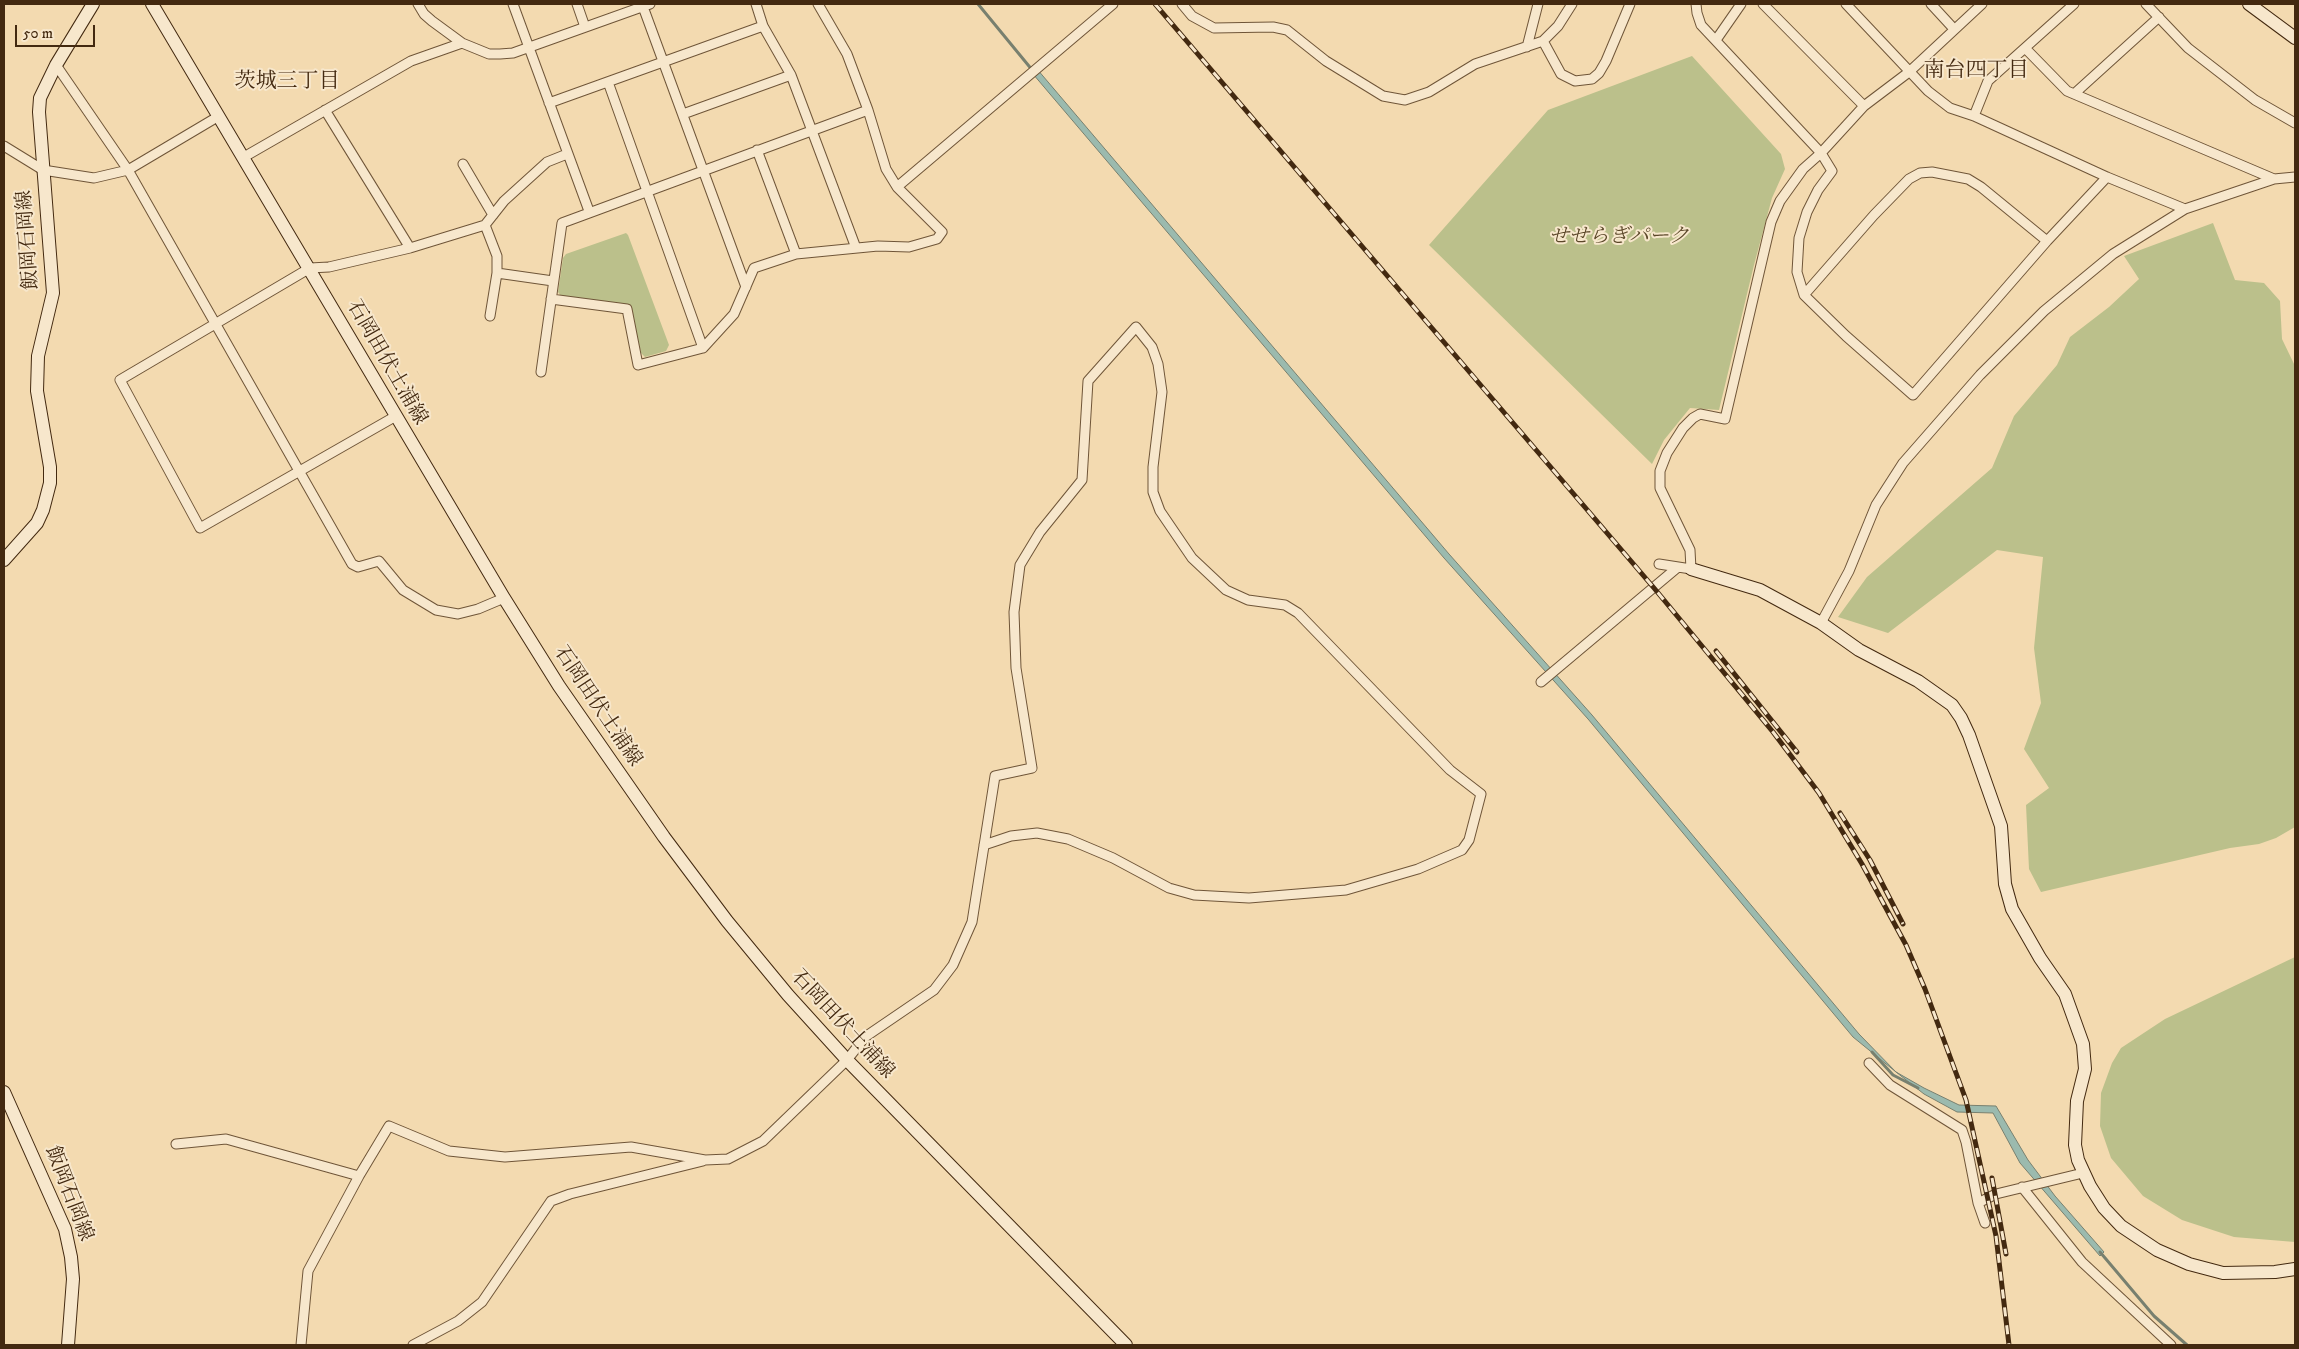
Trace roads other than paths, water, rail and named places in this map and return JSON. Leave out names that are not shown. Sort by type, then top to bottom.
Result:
[{"type":"main road","name":"飯岡石岡線","points":[[4,560],[37,523],[43,510],[50,483],[50,468],[37,391],[38,356],[53,293],[39,112],[40,98],[56,65],[93,4]]},
{"type":"main road","name":"石岡田伏土浦線","points":[[152,4],[504,598],[564,694],[670,844],[727,921],[788,995],[847,1060],[1126,1345]]},
{"type":"main road","points":[[2249,4],[2295,38]]},
{"type":"main road","points":[[1685,568],[1760,590],[1820,623],[1859,650],[1918,681],[1952,705],[1961,718],[1988,783],[2001,826],[2005,884],[2012,909],[2040,958],[2065,994],[2083,1044],[2085,1069],[2075,1123],[2075,1144],[2083,1173],[2104,1208],[2121,1226],[2157,1250],[2189,1264],[2223,1273],[2275,1272],[2295,1269]]},
{"type":"main road","name":"飯岡石岡線","points":[[4,1092],[65,1229],[72,1257],[73,1279],[68,1345]]},
{"type":"street","points":[[418,4],[432,22],[462,43],[489,54],[514,53],[645,5],[746,287]]},
{"type":"street","points":[[513,4],[589,211]]},
{"type":"street","points":[[577,4],[586,27]]},
{"type":"street","points":[[756,4],[763,26],[791,75],[856,248]]},
{"type":"street","points":[[551,299],[627,309],[638,365],[703,348],[734,314],[754,268],[796,254],[856,248],[909,247],[937,239],[942,232],[897,187],[886,169],[868,110],[847,54],[818,4]]},
{"type":"street","points":[[897,187],[1113,4]]},
{"type":"street","points":[[1182,4],[1192,16],[1214,28],[1273,27],[1287,30],[1326,61],[1383,96],[1406,100],[1418,98],[1475,64],[1543,41],[1558,26],[1572,4]]},
{"type":"street","points":[[1528,47],[1538,4]]},
{"type":"street","points":[[1543,41],[1561,74],[1574,80],[1592,78],[1599,73],[1606,61],[1630,4]]},
{"type":"street","points":[[1696,4],[1701,25],[1821,153],[1832,171],[1818,190],[1807,212],[1799,238],[1796,272],[1804,295],[1846,336],[1914,395],[2047,241],[2107,177]]},
{"type":"street","points":[[1716,40],[1741,4]]},
{"type":"street","points":[[1763,4],[1864,106]]},
{"type":"street","points":[[1846,4],[1909,72],[1928,91],[1950,108],[1974,116],[2107,177],[2185,209]]},
{"type":"street","points":[[1930,4],[1954,29]]},
{"type":"street","points":[[1544,679],[1685,568],[1690,550],[1660,488],[1659,478],[1662,461],[1683,428],[1693,418],[1700,414],[1725,419],[1771,222],[1790,184],[1864,106],[1909,72],[1982,4]]},
{"type":"street","points":[[1974,116],[1988,81],[2074,4]]},
{"type":"street","points":[[2146,4],[2188,48],[2255,100],[2295,123]]},
{"type":"street","points":[[2074,94],[2159,17]]},
{"type":"street","points":[[549,103],[763,26]]},
{"type":"street","points":[[244,157],[411,61],[462,43]]},
{"type":"street","points":[[2025,48],[2067,91],[2274,179]]},
{"type":"street","points":[[56,65],[128,170],[352,564],[358,567],[379,561],[402,590],[436,610],[458,614],[478,609],[504,598]]},
{"type":"street","points":[[683,114],[791,75]]},
{"type":"street","points":[[608,82],[703,348]]},
{"type":"street","points":[[325,110],[410,248]]},
{"type":"street","points":[[541,372],[562,223],[589,211],[868,110]]},
{"type":"street","points":[[4,146],[43,170],[94,178],[128,170],[219,116]]},
{"type":"street","points":[[757,150],[796,254]]},
{"type":"street","points":[[396,416],[200,528],[120,380],[310,268],[329,266],[410,248],[485,224],[504,200],[547,162],[568,154]]},
{"type":"street","points":[[463,164],[493,215]]},
{"type":"street","points":[[1804,295],[1874,215],[1909,179],[1920,173],[1932,172],[1968,179],[1982,187],[2047,241]]},
{"type":"street","points":[[1820,623],[1849,571],[1876,505],[1903,463],[1980,375],[2044,311],[2113,254],[2185,209],[2274,179],[2295,177]]},
{"type":"street","points":[[485,224],[497,256],[497,274],[490,316]]},
{"type":"street","points":[[497,274],[553,281]]},
{"type":"street","points":[[413,1345],[458,1322],[482,1302],[551,1202],[570,1194],[705,1160],[728,1159],[763,1141],[847,1060],[865,1038],[934,990],[953,965],[972,922],[984,845],[995,776],[1032,768],[1016,668],[1014,612],[1020,565],[1040,532],[1082,480],[1088,381],[1136,327],[1152,347],[1158,364],[1162,392],[1153,467],[1153,492],[1160,511],[1192,558],[1226,590],[1248,600],[1285,605],[1298,613],[1450,770],[1481,794],[1469,840],[1462,850],[1418,869],[1346,890],[1250,898],[1194,895],[1169,888],[1113,858],[1068,838],[1037,833],[1011,836],[984,845]]},
{"type":"street","points":[[1659,564],[1685,568]]},
{"type":"street","points":[[1869,1063],[1890,1085],[1962,1130],[1978,1203],[1985,1223]]},
{"type":"street","points":[[301,1345],[308,1271],[359,1176],[389,1126],[449,1151],[505,1157],[631,1147],[705,1160]]},
{"type":"street","points":[[176,1144],[226,1139],[359,1176]]},
{"type":"street","points":[[1978,1203],[1996,1194],[2083,1173]]},
{"type":"street","points":[[2025,1186],[2082,1262],[2171,1345]]},
{"type":"waterway","points":[[978,4],[1033,71]]},
{"type":"waterway","points":[[1872,1052],[1893,1075],[1918,1088]]},
{"type":"waterway","points":[[2100,1252],[2154,1316],[2187,1345]]},
{"type":"railway","points":[[1155,4],[1654,588],[1773,732],[1819,793],[1862,864],[1906,945],[1925,989],[1966,1100],[1996,1236],[2009,1345]]},
{"type":"railway","points":[[1716,651],[1797,752]]},
{"type":"railway","points":[[1840,813],[1870,860],[1903,924]]},
{"type":"railway","points":[[1992,1178],[2006,1254]]},
{"type":"district","name":"南台四丁目","points":[[1976,72]]},
{"type":"district","name":"茨城三丁目","points":[[287,83]]},
{"type":"park label","name":"せせらぎパーク","points":[[1619,238]]}]
